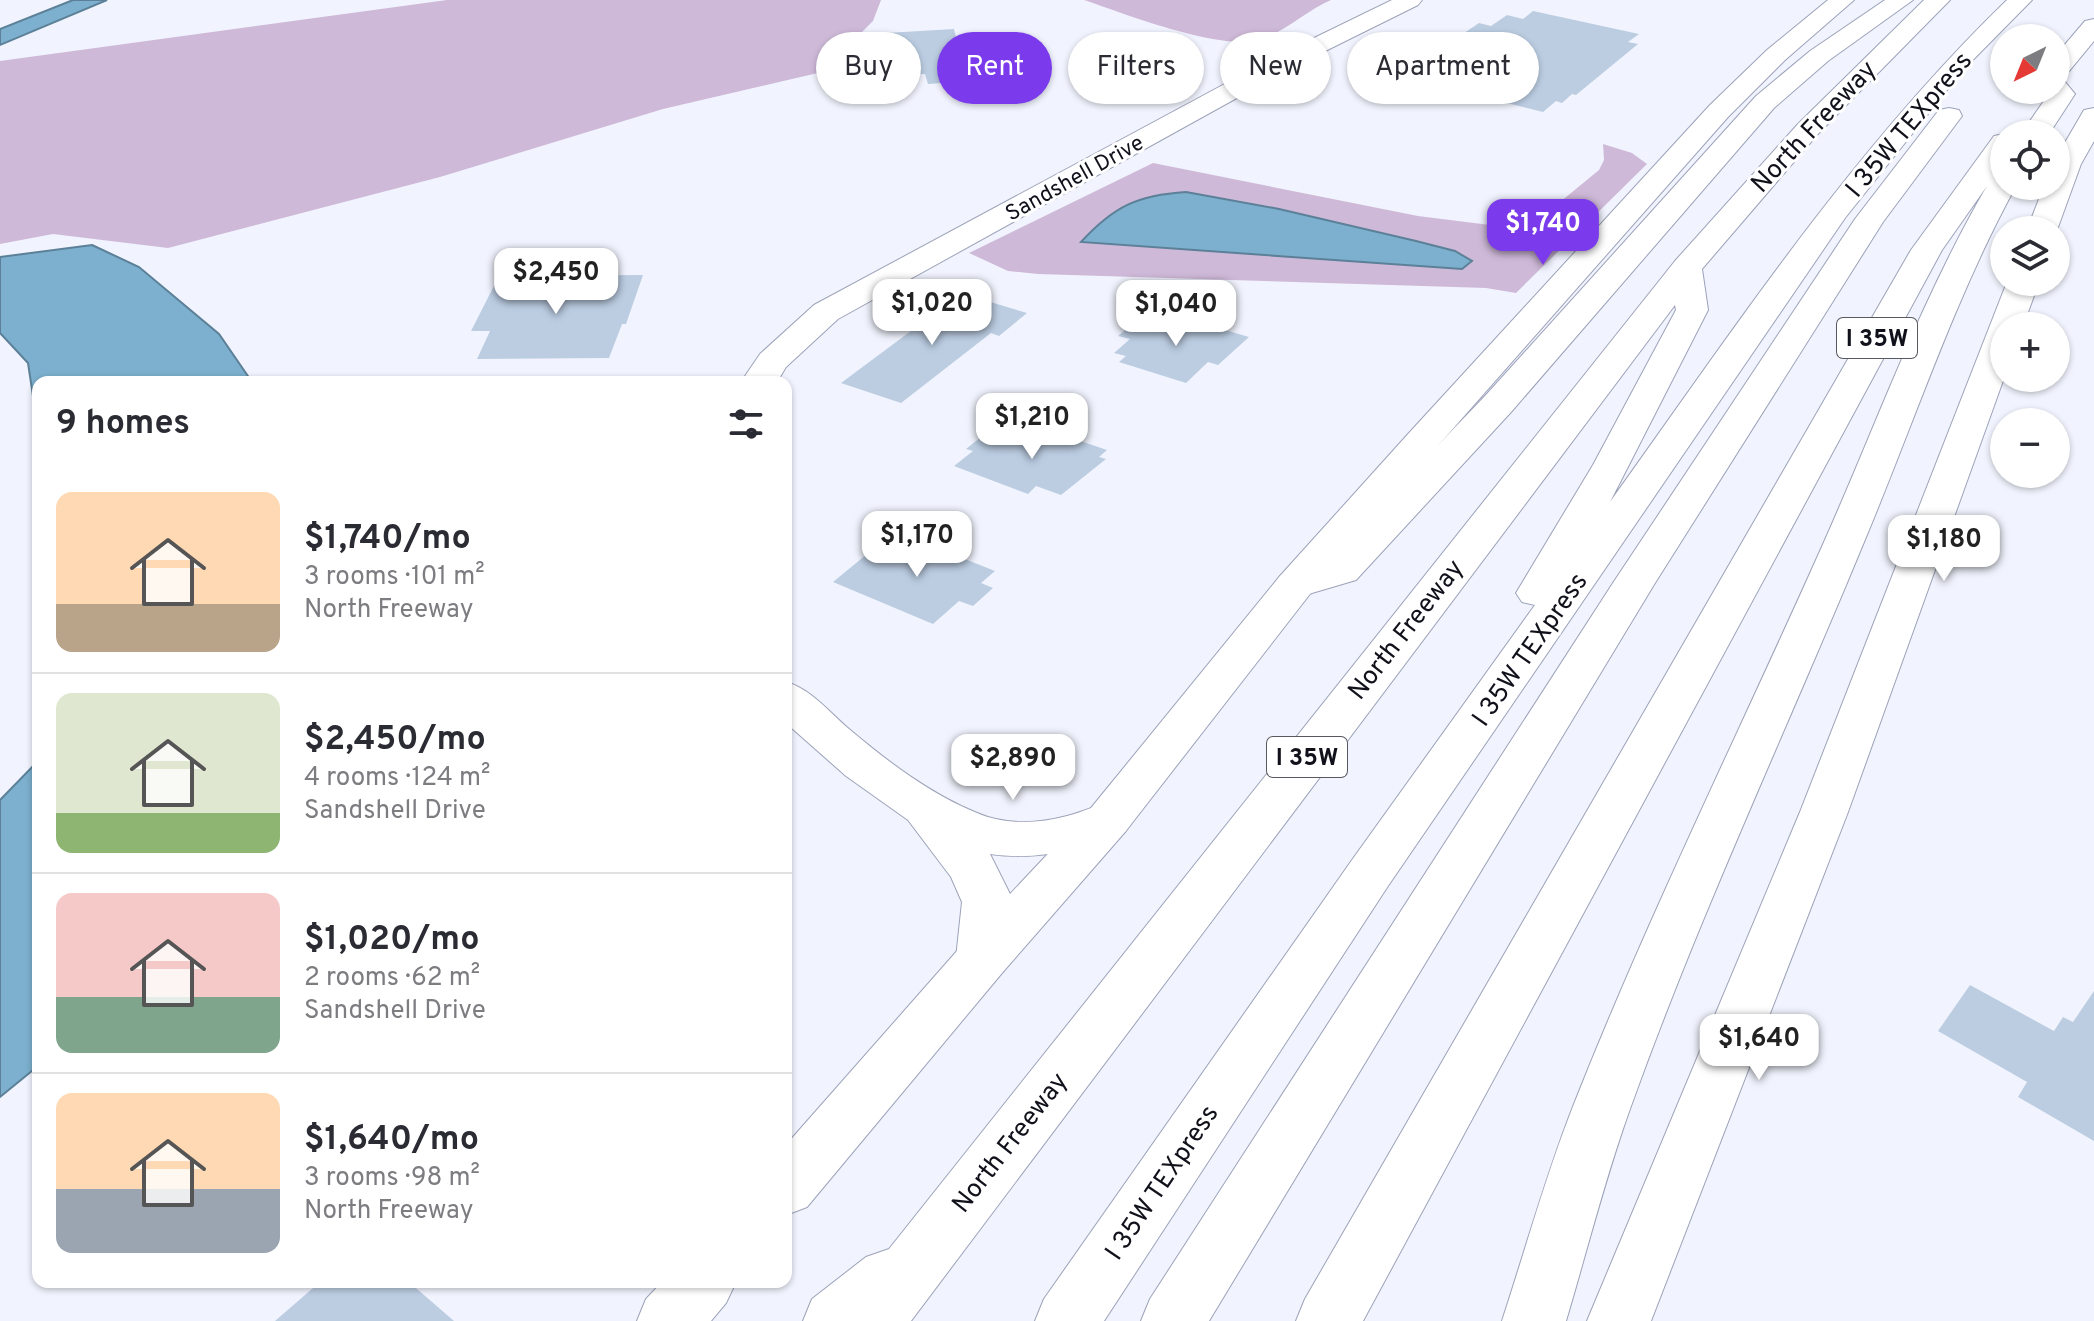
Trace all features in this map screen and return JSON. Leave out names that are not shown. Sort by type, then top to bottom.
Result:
[{"type":"main road","name":"Sandshell Drive","points":[[763,376],[772,361],[826,312],[1282,63],[1410,0]]},
{"type":"main road","points":[[792,1181],[983,958],[1108,820],[1295,585],[1709,122],[1776,55],[1842,0]]},
{"type":"main road","points":[[1295,585],[1341,571],[1499,403],[1765,102],[1819,56],[1901,0]]},
{"type":"main road","name":"North Freeway","points":[[872,1321],[1686,268],[1797,139],[1893,40],[1938,0]]},
{"type":"main road","name":"I 35W TEXpress","points":[[1067,1321],[1370,873],[1834,212],[1955,64],[2020,0]]},
{"type":"main road","points":[[2070,54],[2094,26]]},
{"type":"main road","name":"I 35W TEXpress","points":[[1173,1321],[1634,583],[1861,232],[1932,137],[1990,69]]},
{"type":"main road","points":[[2047,216],[2067,164],[2094,116]]},
{"type":"main road","name":"I 35W","points":[[1328,1321],[1927,250],[1990,162]]},
{"type":"main road","points":[[1534,1321],[1600,1111],[1720,817],[1845,540],[1896,412],[1979,226],[1994,200]]},
{"type":"main road","points":[[1370,873],[1612,465],[1692,310],[1686,268]]},
{"type":"main road","points":[[1619,1321],[1824,812],[1990,369]]},
{"type":"main road","points":[[792,703],[825,734],[918,804],[975,832],[1016,840],[1071,835],[1108,820]]},
{"type":"main road","points":[[918,804],[973,868],[988,902],[983,958]]},
{"type":"main road","points":[[835,1321],[928,1246]]},
{"type":"main road","points":[[669,1321],[699,1288]]},
{"type":"shaded area","points":[[447,0],[881,0],[873,21],[862,32],[816,32],[816,73],[663,109],[440,177],[168,248],[53,234],[0,244],[0,61]]},
{"type":"shaded area","points":[[1084,0],[1331,0],[1276,32],[1220,32],[1220,40],[1204,37],[1204,32],[1182,32]]},
{"type":"shaded area","points":[[1603,144],[1632,153],[1647,164],[1516,293],[1486,288],[1038,274],[1008,271],[969,253],[1153,163],[1418,216],[1490,225],[1537,221],[1599,170],[1604,160]]},
{"type":"water","points":[[73,0],[107,0],[0,45],[0,29]]},
{"type":"water","points":[[1186,192],[1279,209],[1416,241],[1455,251],[1472,261],[1462,269],[1081,242],[1105,219],[1128,205],[1154,196]]},
{"type":"water","points":[[92,245],[139,267],[219,334],[248,376],[32,376],[32,389],[28,363],[0,333],[0,257]]},
{"type":"water","points":[[32,767],[32,1071],[0,1097],[0,800]]},
{"type":"building","points":[[1533,11],[1639,34],[1628,42],[1638,44],[1576,95],[1572,94],[1562,103],[1556,101],[1543,112],[1510,104],[1539,104],[1539,32],[1466,32],[1479,23],[1491,26],[1507,15],[1523,19]]},
{"type":"building","points":[[954,29],[955,32],[937,32],[937,83],[928,84],[925,74],[921,74],[921,32],[903,32]]},
{"type":"building","points":[[643,275],[626,324],[622,324],[609,358],[477,359],[490,331],[471,331],[499,276]]},
{"type":"building","points":[[961,298],[982,304],[987,301],[1027,313],[999,336],[991,333],[901,403],[841,383],[923,322],[915,319],[939,301],[952,305]]},
{"type":"building","points":[[1142,316],[1185,329],[1194,321],[1249,337],[1218,365],[1208,362],[1186,383],[1119,362],[1126,356],[1114,353],[1130,339],[1118,336]]},
{"type":"building","points":[[991,429],[1014,437],[1020,432],[1041,439],[1051,431],[1107,450],[1099,457],[1106,459],[1061,495],[1036,486],[1028,494],[954,466],[973,451],[966,449]]},
{"type":"building","points":[[889,536],[926,551],[932,546],[995,571],[981,583],[993,588],[973,606],[959,601],[933,624],[833,582]]},
{"type":"building","points":[[1970,985],[2054,1031],[2063,1017],[2073,1022],[2094,991],[2094,1141],[2018,1097],[2027,1082],[1938,1031]]},
{"type":"building","points":[[313,1288],[416,1288],[454,1321],[275,1321]]}]
